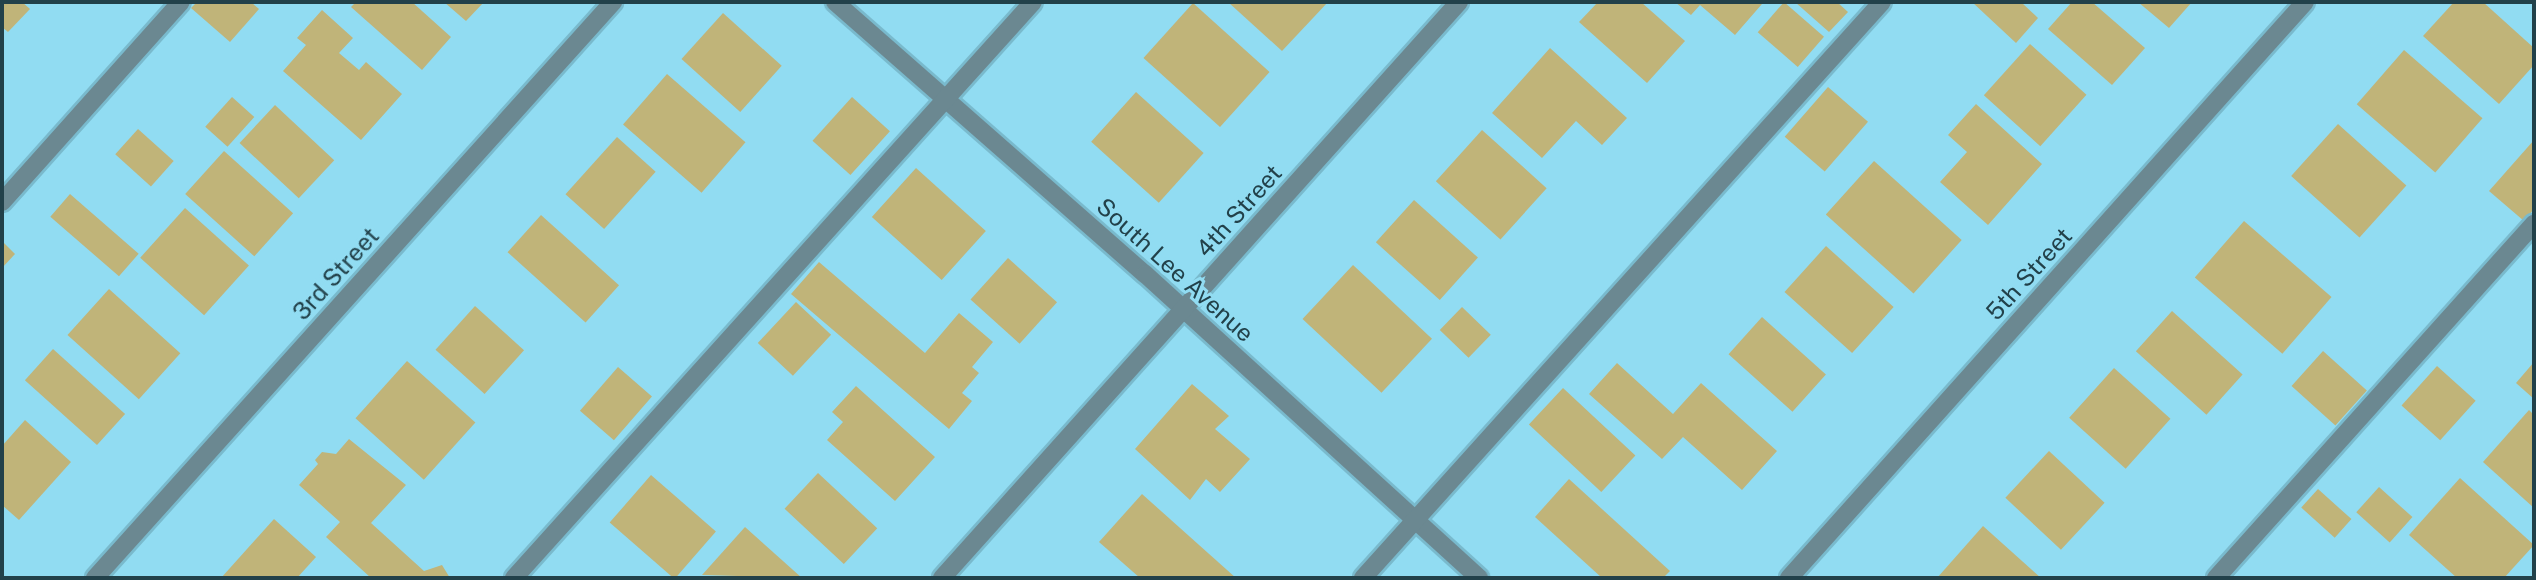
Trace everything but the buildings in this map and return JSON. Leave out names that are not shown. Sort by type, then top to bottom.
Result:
[{"type":"street","points":[[2,202],[181,2]]},
{"type":"street","name":"3rd Street","points":[[95,578],[612,2]]},
{"type":"street","name":"South Lee Avenue","points":[[835,2],[1183,310],[1479,578]]},
{"type":"street","points":[[514,578],[1033,2]]},
{"type":"street","name":"4th Street","points":[[942,578],[1460,2]]},
{"type":"street","points":[[1363,578],[1882,2]]},
{"type":"street","name":"5th Street","points":[[1789,578],[2305,2]]},
{"type":"street","points":[[2216,578],[2534,224]]}]
